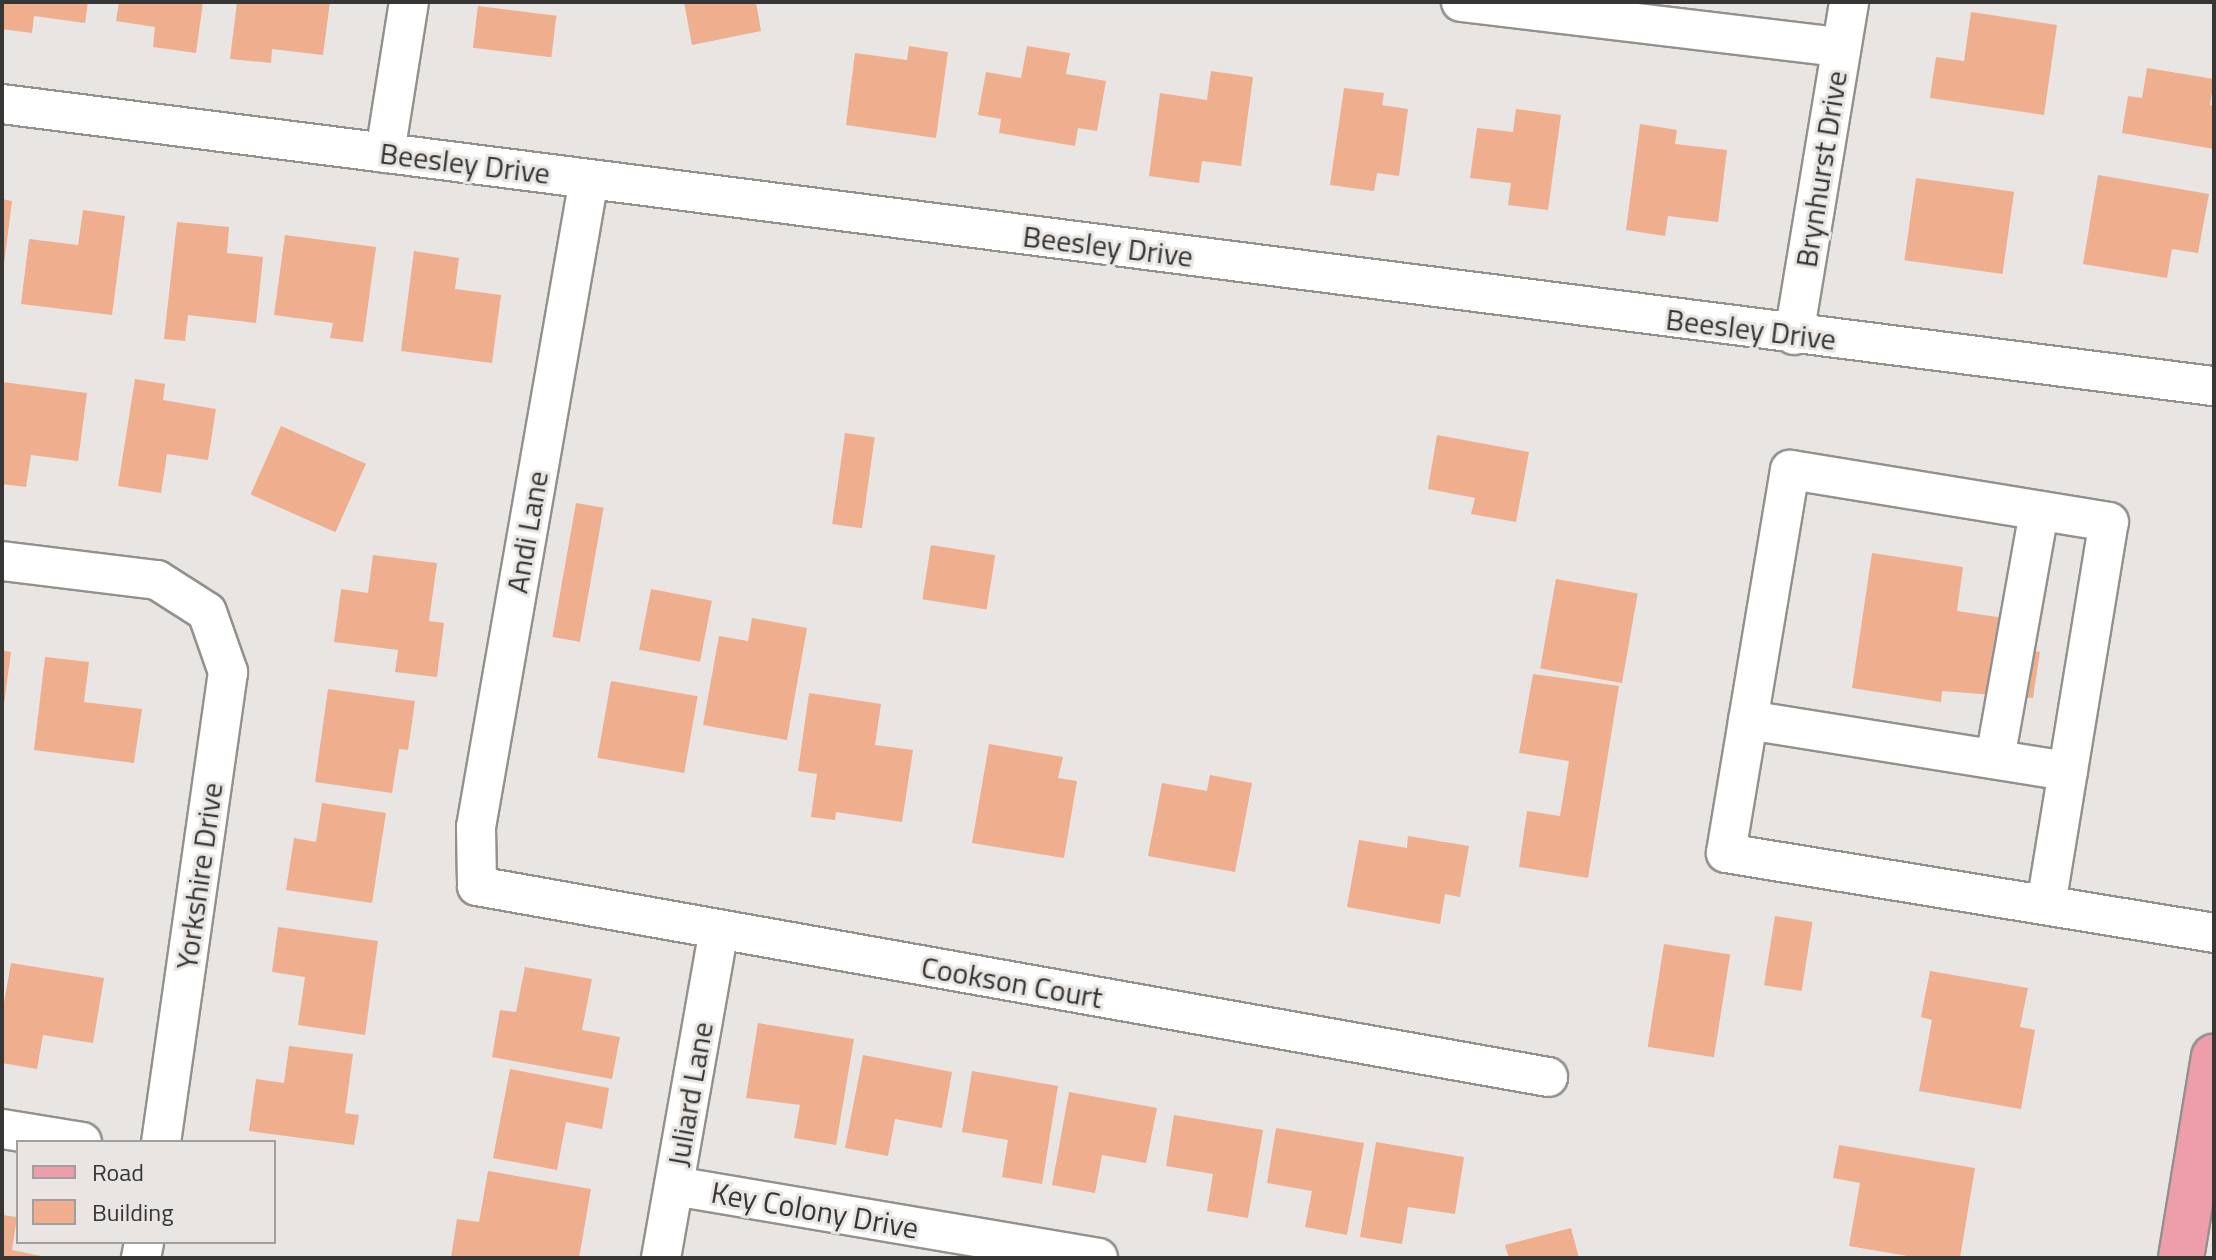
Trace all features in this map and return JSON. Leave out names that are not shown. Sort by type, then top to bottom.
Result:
[{"type":"main road","points":[[2181,1258],[2214,1057]]},
{"type":"street","points":[[385,153],[409,2]]},
{"type":"street","points":[[1461,2],[1841,47]]},
{"type":"street","name":"Brynhurst Drive","points":[[1794,335],[1849,2]]},
{"type":"street","name":"Beesley Drive","points":[[2,104],[1794,335],[2214,386]]},
{"type":"street","name":"Andi Lane","points":[[477,886],[476,827],[589,179]]},
{"type":"street","points":[[2046,905],[2109,522],[1790,470],[1726,853],[2214,933]]},
{"type":"street","points":[[1995,759],[2039,511]]},
{"type":"street","name":"Yorkshire Drive","points":[[2,561],[157,580],[207,612],[228,672],[161,1140]]},
{"type":"street","points":[[1748,720],[2068,771]]},
{"type":"street","name":"Cookson Court","points":[[477,886],[1548,1077]]},
{"type":"street","name":"Juliard Lane","points":[[661,1258],[719,930]]},
{"type":"street","points":[[2,1129],[70,1140]]},
{"type":"street","name":"Key Colony Drive","points":[[674,1186],[1098,1258]]},
{"type":"building","points":[[2,2],[88,2],[85,23],[34,16],[32,33],[2,29]]},
{"type":"building","points":[[119,2],[203,2],[196,53],[153,47],[155,27],[116,21]]},
{"type":"building","points":[[237,2],[330,2],[323,55],[272,49],[271,63],[230,59]]},
{"type":"building","points":[[684,2],[756,2],[761,31],[692,45]]},
{"type":"building","points":[[478,6],[556,16],[551,57],[473,48]]},
{"type":"building","points":[[1971,12],[2057,25],[2044,115],[1930,98],[1936,57],[1964,61]]},
{"type":"building","points":[[909,46],[948,52],[936,138],[846,125],[855,53],[907,60]]},
{"type":"building","points":[[1027,46],[1070,53],[1066,74],[1106,81],[1097,131],[1078,128],[1075,146],[999,133],[1001,119],[978,115],[986,72],[1021,78]]},
{"type":"building","points":[[2147,68],[2214,79],[2210,105],[2214,106],[2214,149],[2122,133],[2128,96],[2142,98]]},
{"type":"building","points":[[1211,71],[1253,77],[1241,166],[1202,161],[1199,183],[1149,176],[1160,93],[1207,100]]},
{"type":"building","points":[[1344,88],[1384,93],[1382,105],[1408,109],[1399,176],[1377,173],[1374,191],[1330,185]]},
{"type":"building","points":[[1516,109],[1561,115],[1548,210],[1508,205],[1511,183],[1470,178],[1477,128],[1513,132]]},
{"type":"building","points":[[1640,124],[1677,130],[1675,144],[1727,150],[1718,222],[1668,216],[1665,236],[1626,230]]},
{"type":"building","points":[[2098,175],[2209,194],[2198,253],[2172,249],[2167,278],[2083,264]]},
{"type":"building","points":[[1916,178],[2014,192],[2002,274],[1904,260]]},
{"type":"building","points":[[2,199],[12,201],[4,264],[2,264]]},
{"type":"building","points":[[83,210],[125,216],[112,315],[21,304],[29,239],[78,245]]},
{"type":"building","points":[[177,222],[229,227],[227,253],[263,257],[256,323],[188,315],[185,341],[164,339]]},
{"type":"building","points":[[285,235],[376,247],[363,342],[330,338],[333,323],[274,315]]},
{"type":"building","points":[[414,251],[459,258],[455,289],[501,295],[492,363],[401,351]]},
{"type":"building","points":[[135,379],[165,384],[163,400],[216,409],[208,460],[167,454],[161,493],[118,486]]},
{"type":"building","points":[[2,382],[87,393],[78,461],[31,455],[26,487],[2,484]]},
{"type":"building","points":[[281,426],[366,464],[335,532],[250,495]]},
{"type":"building","points":[[845,433],[875,437],[862,528],[832,524]]},
{"type":"building","points":[[1437,435],[1529,452],[1516,522],[1471,514],[1475,498],[1428,489]]},
{"type":"building","points":[[576,503],[604,508],[580,642],[552,637]]},
{"type":"building","points":[[931,545],[995,555],[987,609],[922,599]]},
{"type":"building","points":[[1872,553],[1963,567],[1957,611],[2004,618],[1999,646],[2040,652],[2033,698],[1942,691],[1941,702],[1852,688]]},
{"type":"building","points":[[373,555],[437,563],[429,621],[444,623],[437,677],[395,672],[398,650],[334,642],[341,589],[368,593]]},
{"type":"building","points":[[1556,579],[1638,593],[1622,683],[1540,669]]},
{"type":"building","points":[[651,589],[712,601],[700,662],[639,650]]},
{"type":"building","points":[[752,618],[807,628],[787,740],[703,725],[719,636],[748,641]]},
{"type":"building","points":[[2,650],[11,652],[4,704],[2,703]]},
{"type":"building","points":[[45,657],[89,662],[84,702],[142,709],[134,763],[34,750]]},
{"type":"building","points":[[1533,674],[1619,686],[1588,878],[1519,867],[1527,811],[1560,816],[1569,761],[1519,753]]},
{"type":"building","points":[[611,681],[698,696],[684,773],[597,758]]},
{"type":"building","points":[[328,689],[415,701],[408,750],[399,749],[392,793],[315,782]]},
{"type":"building","points":[[809,693],[881,704],[875,745],[913,750],[902,822],[836,812],[835,820],[811,817],[817,774],[798,771]]},
{"type":"building","points":[[989,744],[1063,757],[1058,778],[1077,781],[1064,858],[972,843]]},
{"type":"building","points":[[1210,775],[1252,783],[1235,872],[1148,856],[1162,783],[1207,791]]},
{"type":"building","points":[[322,803],[386,813],[372,903],[286,890],[294,838],[316,842]]},
{"type":"building","points":[[1408,836],[1469,846],[1460,897],[1445,894],[1440,924],[1347,907],[1359,840],[1407,848]]},
{"type":"building","points":[[1775,916],[1813,922],[1802,991],[1764,985]]},
{"type":"building","points":[[278,927],[378,941],[365,1035],[298,1025],[305,977],[272,972]]},
{"type":"building","points":[[1664,944],[1730,954],[1714,1057],[1648,1047]]},
{"type":"building","points":[[11,963],[104,978],[93,1043],[43,1035],[37,1069],[2,1063],[2,1014]]},
{"type":"building","points":[[525,967],[592,979],[582,1030],[620,1037],[612,1079],[492,1057],[500,1010],[516,1012]]},
{"type":"building","points":[[1930,971],[2028,988],[2020,1027],[2035,1030],[2021,1109],[1919,1091],[1932,1020],[1921,1017]]},
{"type":"building","points":[[758,1023],[854,1039],[836,1145],[794,1138],[800,1105],[746,1098]]},
{"type":"building","points":[[289,1046],[353,1054],[345,1113],[359,1115],[354,1145],[249,1131],[256,1079],[284,1083]]},
{"type":"building","points":[[863,1055],[952,1072],[942,1128],[895,1119],[888,1156],[845,1148]]},
{"type":"building","points":[[510,1069],[609,1088],[602,1129],[566,1122],[557,1170],[493,1158]]},
{"type":"building","points":[[972,1071],[1058,1086],[1042,1184],[1002,1177],[1008,1140],[962,1132]]},
{"type":"building","points":[[1069,1092],[1157,1108],[1146,1163],[1102,1155],[1095,1193],[1052,1185]]},
{"type":"building","points":[[1174,1115],[1263,1130],[1248,1218],[1207,1211],[1213,1174],[1166,1166]]},
{"type":"building","points":[[1276,1128],[1364,1143],[1347,1235],[1305,1227],[1312,1191],[1267,1183]]},
{"type":"building","points":[[1376,1142],[1464,1157],[1455,1214],[1408,1207],[1402,1244],[1360,1237]]},
{"type":"building","points":[[1839,1145],[1975,1168],[1960,1258],[1919,1258],[1849,1246],[1860,1183],[1833,1178]]},
{"type":"building","points":[[488,1171],[591,1189],[579,1258],[451,1258],[457,1219],[479,1222]]},
{"type":"building","points":[[2,1215],[16,1217],[12,1250],[51,1258],[2,1258]]},
{"type":"building","points":[[1571,1228],[1579,1258],[1509,1258],[1505,1245]]}]
